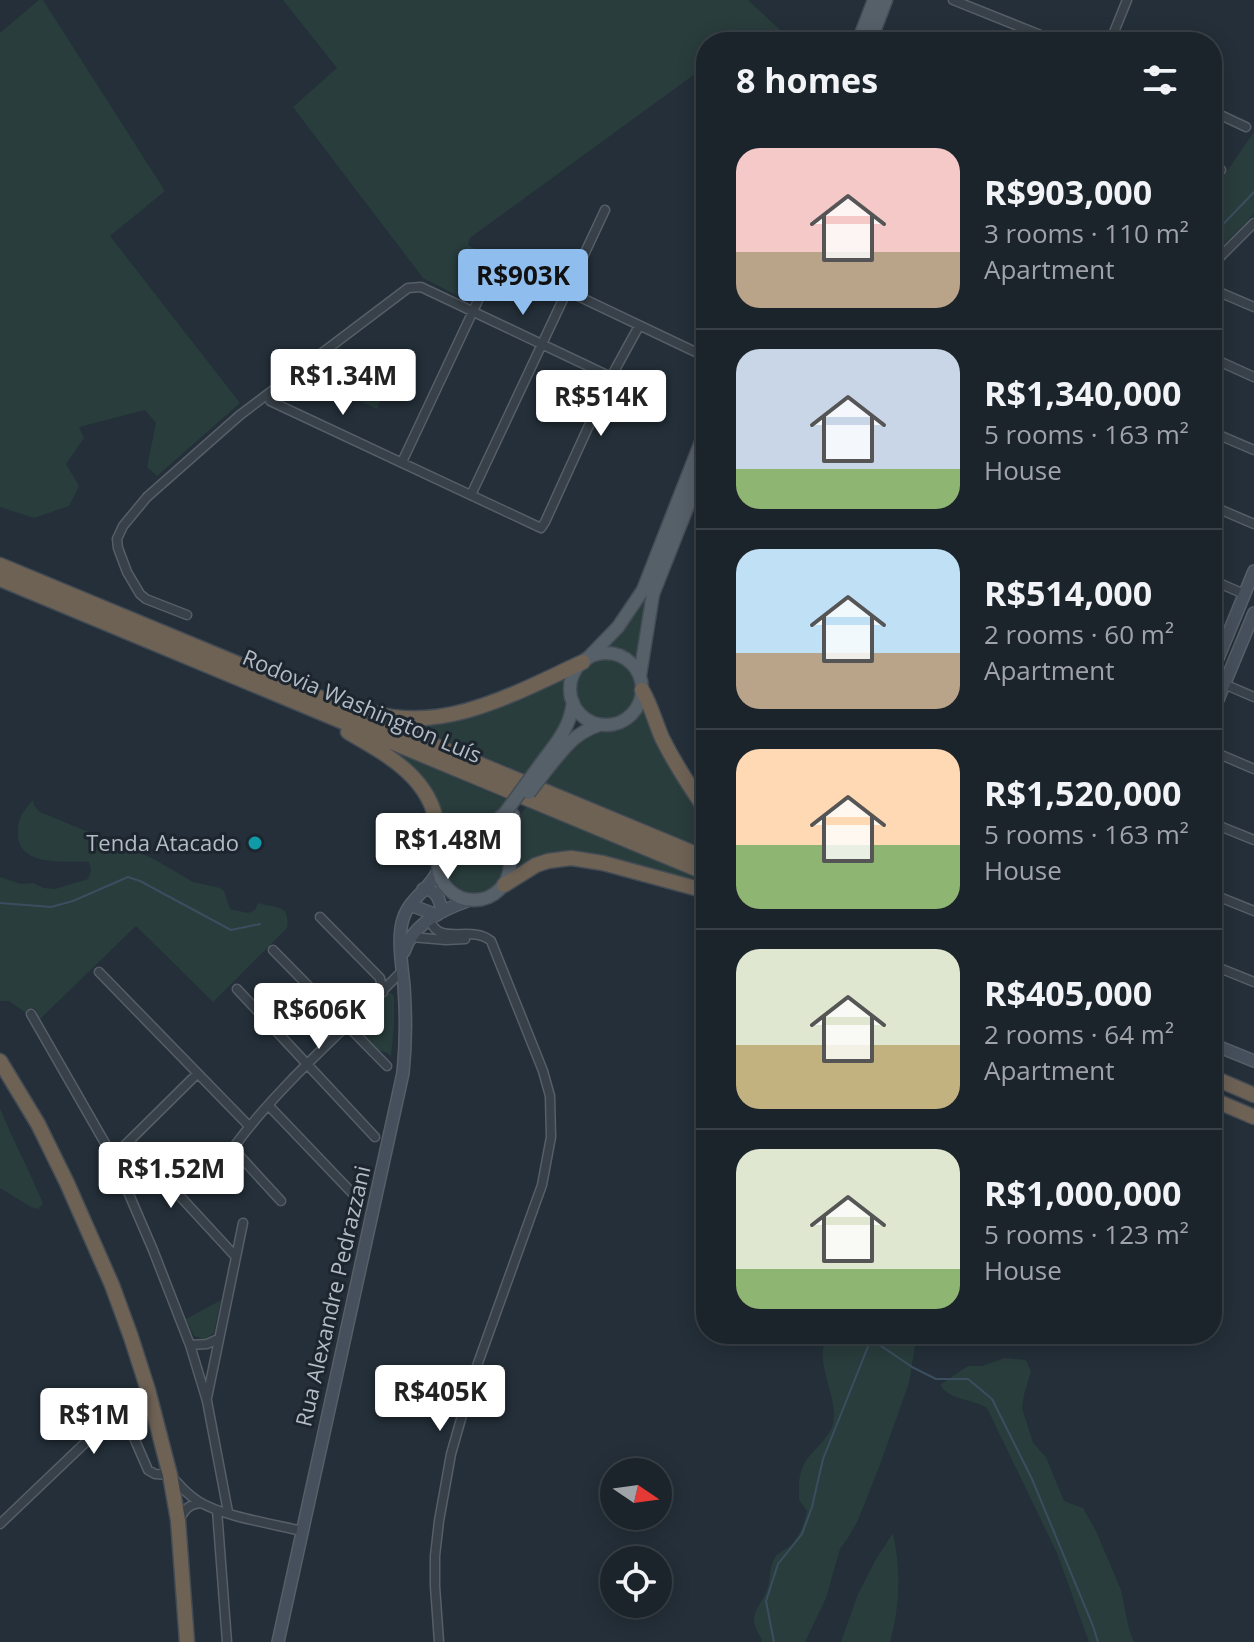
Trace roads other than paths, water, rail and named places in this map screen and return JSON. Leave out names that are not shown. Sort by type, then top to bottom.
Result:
[{"type":"highway","points":[[0,556],[128,618]]},
{"type":"highway","name":"Rodovia Washington Luís","points":[[0,565],[128,618],[290,693],[696,869]]},
{"type":"highway","name":"Rodovia Washington Luís","points":[[0,579],[696,854]]},
{"type":"highway","points":[[290,693],[377,714],[431,718],[477,707],[550,679],[585,660]]},
{"type":"highway","points":[[641,682],[654,721],[674,761],[696,795]]},
{"type":"highway","points":[[290,693],[390,757],[412,776],[428,798],[437,824],[438,863]]},
{"type":"highway","points":[[504,885],[536,865],[571,858],[603,863],[696,888]]},
{"type":"highway","points":[[0,1061],[62,1171],[112,1285],[144,1377],[170,1475],[178,1520],[187,1642]]},
{"type":"highway","points":[[1222,1081],[1254,1095]]},
{"type":"highway","points":[[1222,1103],[1254,1117]]},
{"type":"main road","points":[[862,32],[874,0]]},
{"type":"main road","points":[[874,32],[886,0]]},
{"type":"main road","points":[[600,725],[579,713],[570,691],[571,680],[576,670],[618,627],[643,590],[696,455]]},
{"type":"main road","points":[[545,765],[584,730],[624,721],[634,713],[640,702],[646,627],[653,594],[696,485]]},
{"type":"main road","points":[[585,660],[611,653],[623,657],[633,665],[641,682]]},
{"type":"main road","points":[[509,814],[507,837],[511,864],[504,885],[489,897],[470,900],[449,891],[442,881],[438,863],[441,848],[453,834],[493,823],[509,814],[565,732],[573,702]]},
{"type":"main road","points":[[470,828],[482,828],[494,833],[509,853]]},
{"type":"street","points":[[953,0],[1033,32]]},
{"type":"street","points":[[1114,32],[1127,0]]},
{"type":"street","points":[[1222,116],[1246,127]]},
{"type":"street","points":[[471,495],[605,210]]},
{"type":"street","points":[[1222,255],[1254,223]]},
{"type":"street","points":[[402,462],[498,258],[696,352]]},
{"type":"street","points":[[187,615],[140,594],[118,548],[118,535],[123,526],[147,497],[240,415],[408,288],[421,287],[611,377]]},
{"type":"street","points":[[1222,293],[1254,307]]},
{"type":"street","points":[[270,401],[541,528],[611,377],[639,326]]},
{"type":"street","points":[[1222,363],[1254,377]]},
{"type":"street","points":[[1222,436],[1254,450]]},
{"type":"street","points":[[1222,510],[1254,524]]},
{"type":"street","points":[[1222,645],[1254,571]]},
{"type":"street","points":[[1222,584],[1244,594]]},
{"type":"street","points":[[1222,689],[1251,627],[1254,613]]},
{"type":"street","points":[[1222,665],[1231,667]]},
{"type":"street","points":[[1224,684],[1254,697]]},
{"type":"street","points":[[1222,755],[1254,769]]},
{"type":"street","points":[[1222,827],[1254,840]]},
{"type":"street","name":"Rua Alexandre Pedrazzani","points":[[277,1640],[403,1073],[404,992],[400,930],[410,905],[435,878],[438,863]]},
{"type":"street","points":[[423,889],[436,894],[437,915],[433,928],[439,933],[479,934],[489,939],[543,1071],[550,1096],[551,1137],[542,1185],[473,1377],[451,1454],[435,1556],[439,1642]]},
{"type":"street","points":[[1222,898],[1254,911]]},
{"type":"street","name":"Rua Alexandre Pedrazzani","points":[[402,957],[411,937],[437,915],[448,907],[470,900]]},
{"type":"street","points":[[410,905],[437,915]]},
{"type":"street","points":[[320,917],[380,978],[384,990]]},
{"type":"street","points":[[402,921],[411,937],[475,939],[492,945]]},
{"type":"street","points":[[273,950],[387,1066]]},
{"type":"street","points":[[1222,969],[1254,982]]},
{"type":"street","points":[[281,1201],[236,1151],[236,1144],[308,1063],[402,971]]},
{"type":"street","points":[[99,972],[249,1126]]},
{"type":"street","points":[[237,989],[375,1137]]},
{"type":"street","points":[[384,990],[404,992]]},
{"type":"street","points":[[31,1014],[113,1157],[153,1250],[190,1345],[207,1401],[228,1512]]},
{"type":"street","points":[[1222,1048],[1254,1061]]},
{"type":"street","points":[[113,1157],[197,1074]]},
{"type":"street","points":[[269,1106],[356,1197]]},
{"type":"street","points":[[130,1142],[236,1257]]},
{"type":"street","points":[[207,1401],[243,1223]]},
{"type":"street","points":[[190,1345],[207,1344],[218,1339]]},
{"type":"street","points":[[0,1524],[115,1417],[128,1424],[148,1470],[170,1475],[201,1503],[217,1510],[302,1531]]},
{"type":"street","points":[[178,1520],[187,1507],[201,1503]]},
{"type":"street","points":[[217,1510],[227,1642]]},
{"type":"waterway","points":[[1222,226],[1254,192]]},
{"type":"waterway","points":[[0,903],[51,907],[128,877],[231,930],[260,924]]},
{"type":"waterway","points":[[774,1642],[766,1601],[778,1564],[802,1534],[823,1459],[869,1344]]},
{"type":"waterway","points":[[878,1344],[936,1379],[968,1379],[992,1399],[1032,1479],[1098,1642]]},
{"type":"place","name":"Tenda Atacado","points":[[255,843]]}]
